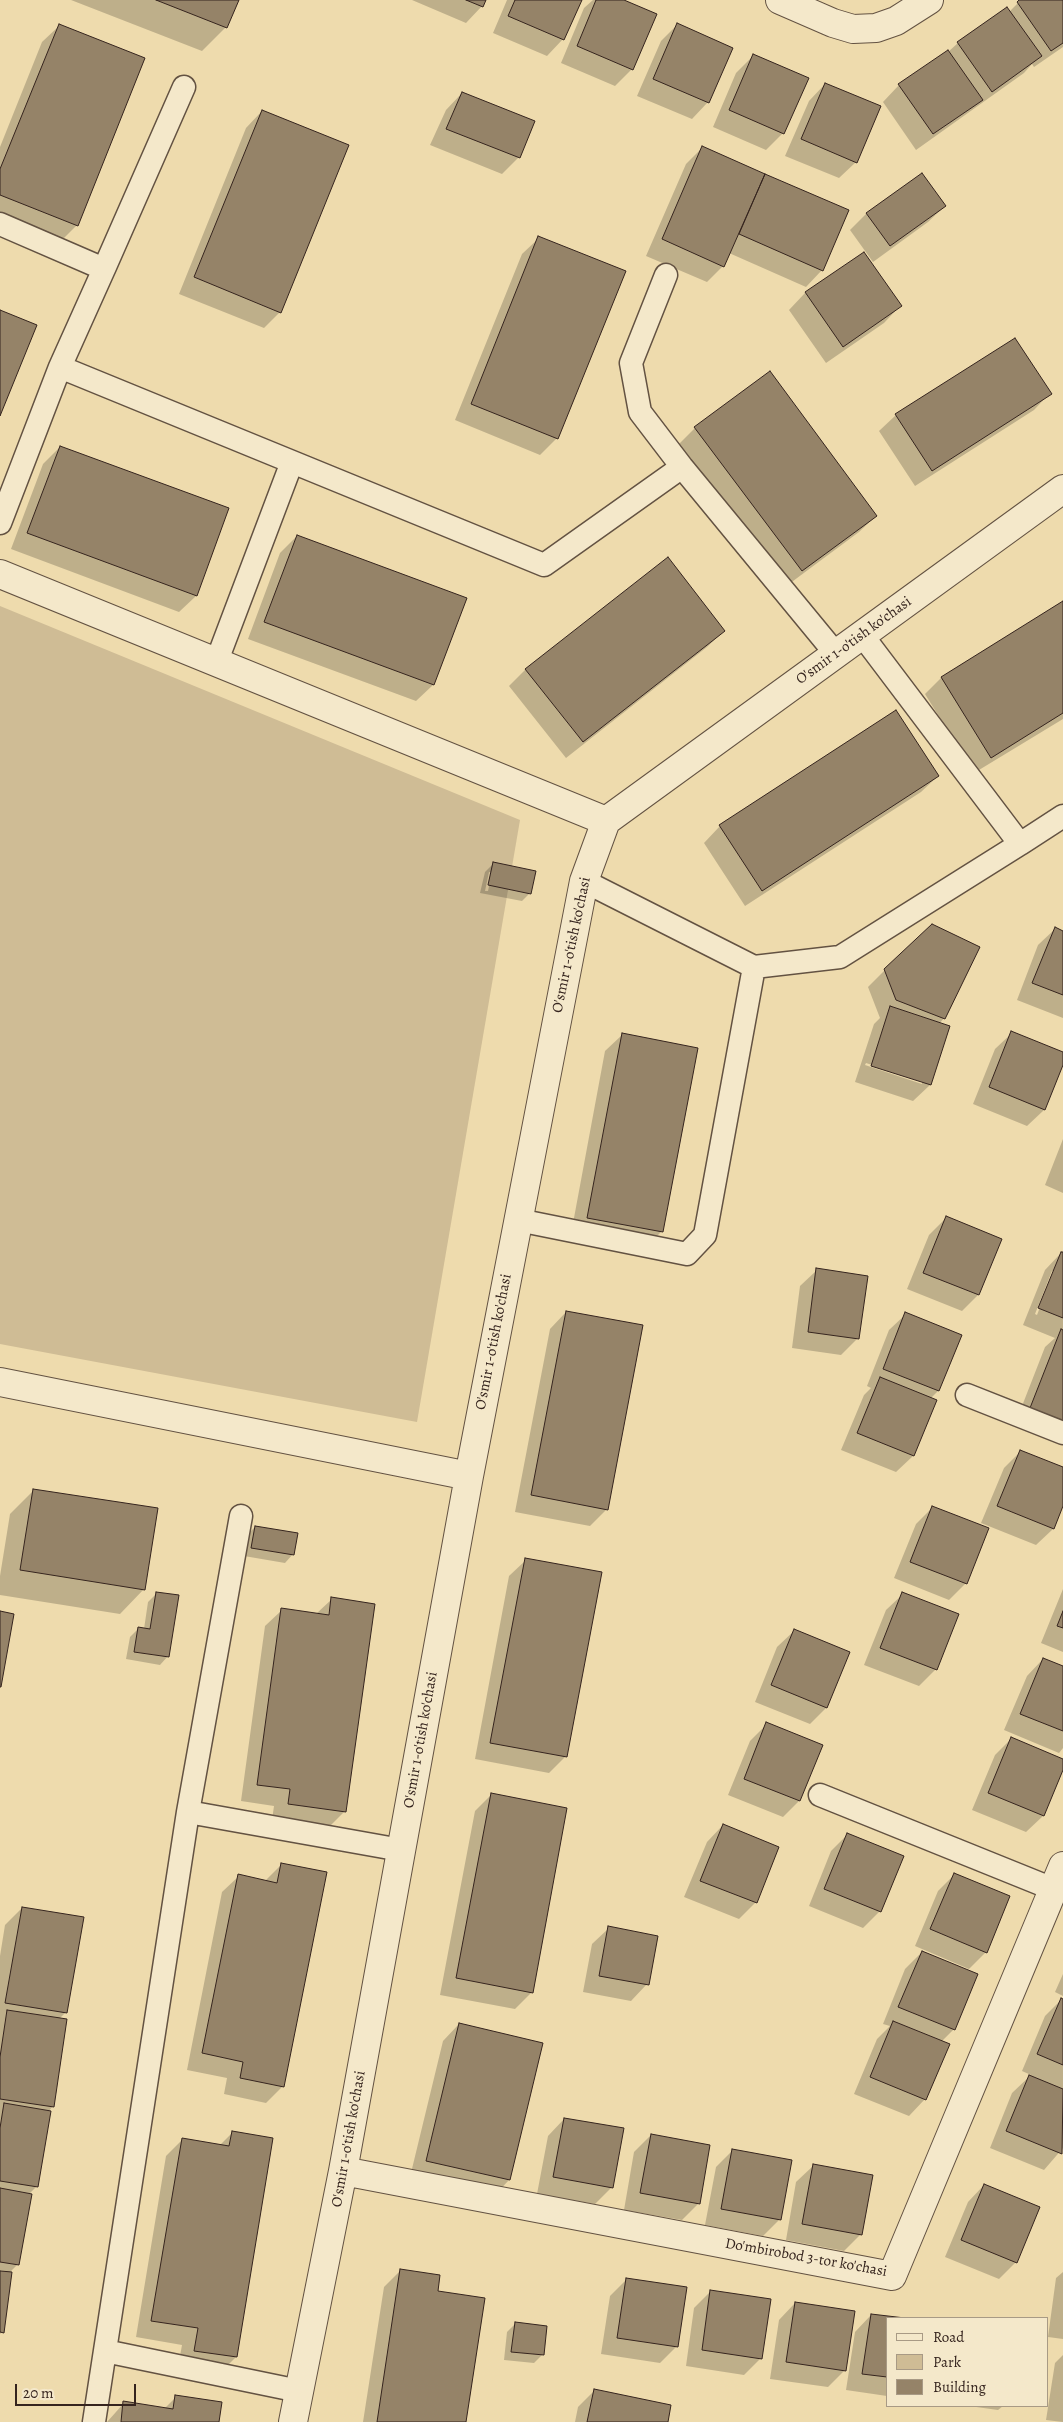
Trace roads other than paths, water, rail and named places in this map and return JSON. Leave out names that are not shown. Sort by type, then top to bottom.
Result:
[{"type":"street","points":[[780,0],[832,23],[853,29],[876,28],[896,21],[929,0]]},
{"type":"street","name":"O'smir 1-o'tish ko'chasi","points":[[293,2422],[343,2171],[469,1476],[584,881],[606,821],[1063,489]]},
{"type":"street","points":[[0,574],[606,821]]},
{"type":"street","points":[[0,1382],[469,1476]]},
{"type":"street","name":"Do'mbirobod 3-tor ko'chasi","points":[[343,2171],[892,2276],[1058,1878]]},
{"type":"lane","points":[[0,523],[60,366],[184,87]]},
{"type":"lane","points":[[0,224],[104,269]]},
{"type":"lane","points":[[666,275],[631,363],[640,412],[836,654]]},
{"type":"lane","points":[[60,366],[544,564],[682,466]]},
{"type":"lane","points":[[216,663],[292,462]]},
{"type":"lane","points":[[862,635],[1020,844]]},
{"type":"lane","points":[[584,881],[754,967],[840,957],[1063,816]]},
{"type":"lane","points":[[518,1220],[687,1254],[705,1235],[754,967]]},
{"type":"lane","points":[[967,1396],[1063,1433]]},
{"type":"lane","points":[[94,2422],[188,1812],[241,1516]]},
{"type":"lane","points":[[820,1795],[1058,1878]]},
{"type":"lane","points":[[188,1812],[401,1850]]},
{"type":"lane","points":[[105,2351],[299,2391]]}]
